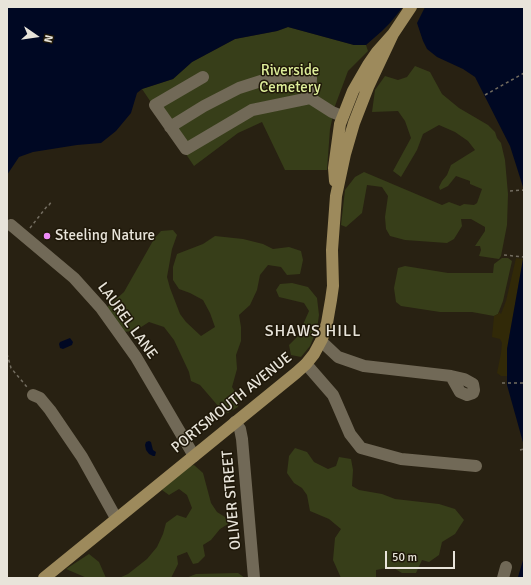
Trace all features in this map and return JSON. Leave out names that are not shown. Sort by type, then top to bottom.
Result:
[{"type":"main road","name":"PORTSMOUTH AVENUE","points":[[44,578],[306,364],[314,354],[321,341],[327,323],[331,300],[333,286],[332,250],[336,196],[345,154],[362,103],[394,34],[411,7]]},
{"type":"main road","name":"PORTSMOUTH AVENUE","points":[[336,196],[334,168],[336,146],[342,116],[353,91],[368,65],[377,52],[394,34]]},
{"type":"street","points":[[170,127],[204,106],[239,88],[264,80],[294,74],[311,78],[310,98]]},
{"type":"street","points":[[203,77],[155,105],[186,149],[252,110],[310,98],[332,112],[342,116]]},
{"type":"street","name":"LAUREL LANE","points":[[11,225],[74,278],[101,308],[136,356],[194,456]]},
{"type":"street","points":[[321,341],[338,357],[364,366],[451,376]]},
{"type":"street","points":[[306,364],[333,395],[350,434],[362,448],[401,459],[476,466]]},
{"type":"street","points":[[34,395],[40,398],[50,410],[78,452],[116,518]]},
{"type":"street","name":"OLIVER STREET","points":[[235,422],[240,429],[242,439],[254,578]]},
{"type":"path","points":[[485,95],[524,73]]},
{"type":"path","points":[[510,190],[524,190]]},
{"type":"path","points":[[23,236],[52,201]]},
{"type":"path","points":[[504,255],[524,258]]},
{"type":"path","points":[[7,354],[11,368],[34,395]]},
{"type":"path","points":[[502,383],[524,383]]},
{"type":"path","points":[[520,450],[524,449]]},
{"type":"green space","name":"Riverside Cemetery","points":[[288,27],[354,45],[366,45],[368,51],[348,71],[335,106],[330,129],[327,170],[285,170],[262,122],[238,133],[194,166],[142,89],[173,79],[192,62],[235,39],[277,31]]},
{"type":"green space","points":[[415,66],[430,72],[442,94],[459,108],[488,125],[495,132],[501,143],[505,160],[508,194],[507,225],[501,256],[499,259],[479,256],[481,250],[480,246],[475,246],[485,231],[485,227],[471,219],[461,219],[462,226],[454,239],[447,243],[405,240],[390,236],[386,229],[385,217],[388,196],[382,187],[367,185],[362,213],[346,227],[341,225],[345,190],[355,177],[364,172],[442,205],[449,202],[460,206],[464,204],[474,205],[477,203],[482,189],[470,184],[470,181],[456,176],[448,186],[440,190],[439,187],[447,175],[451,165],[475,150],[468,141],[455,132],[439,125],[423,134],[417,150],[401,177],[393,171],[411,138],[405,121],[398,111],[372,112],[375,90],[385,76],[398,80],[407,77]]},
{"type":"green space","points":[[173,230],[177,235],[172,249],[167,277],[180,314],[201,336],[215,327],[203,300],[179,289],[173,280],[173,267],[177,254],[203,244],[215,236],[243,239],[263,244],[273,249],[289,247],[301,251],[303,260],[300,274],[287,275],[281,267],[268,265],[260,275],[257,290],[250,305],[239,315],[241,341],[236,355],[237,369],[232,387],[239,398],[238,407],[228,413],[219,407],[200,385],[191,381],[189,372],[174,340],[164,327],[149,322],[135,331],[122,332],[106,308],[124,292],[154,239],[161,231]]},
{"type":"green space","points":[[502,258],[508,258],[512,261],[503,301],[498,314],[494,316],[472,312],[440,312],[401,306],[396,302],[394,288],[398,268],[405,266],[448,273],[493,273],[494,264]]},
{"type":"green space","points":[[292,283],[308,287],[317,298],[319,315],[317,329],[310,346],[301,357],[291,355],[289,345],[298,336],[309,311],[304,303],[279,297],[276,290],[280,284]]},
{"type":"green space","points":[[295,448],[307,452],[314,462],[328,469],[336,466],[339,457],[351,459],[353,470],[352,486],[359,490],[382,494],[395,499],[439,504],[455,509],[464,520],[455,534],[442,542],[439,555],[429,562],[422,560],[416,573],[402,573],[392,567],[376,570],[376,578],[341,578],[333,560],[335,538],[341,529],[329,519],[310,511],[307,495],[302,488],[294,483],[287,473],[289,456]]},
{"type":"green space","points":[[194,465],[203,473],[211,503],[217,512],[225,517],[228,524],[220,529],[211,540],[203,545],[205,556],[198,563],[193,564],[187,552],[177,556],[178,564],[171,578],[119,578],[128,574],[147,559],[157,547],[166,523],[177,515],[186,518],[192,508],[187,495],[179,489],[169,495],[162,490],[183,468]]},
{"type":"green space","points":[[89,554],[99,562],[106,578],[87,578],[66,569]]},
{"type":"green space","points":[[238,573],[245,578],[186,578],[196,574]]},
{"type":"sand","points":[[516,258],[523,259],[507,349],[507,376],[501,376],[497,373],[502,343],[500,339],[492,337],[494,316],[499,312],[501,314],[506,301]]},
{"type":"water","points":[[7,7],[524,7],[524,446],[507,385],[507,349],[523,259],[523,187],[510,146],[475,77],[463,69],[437,57],[427,49],[417,23],[390,23],[366,45],[354,45],[288,27],[277,31],[235,39],[192,62],[173,79],[142,89],[137,93],[131,113],[116,131],[101,143],[33,152],[19,157],[7,175]]},
{"type":"water","points":[[70,338],[73,342],[72,345],[63,349],[60,348],[60,342]]},
{"type":"water","points":[[146,442],[151,442],[153,450],[156,452],[155,456],[149,454],[146,450]]},
{"type":"water","points":[[524,557],[524,578],[518,578],[518,577]]},
{"type":"pier","points":[[403,7],[425,7],[417,23],[390,23]]},
{"type":"place","name":"Steeling Nature","points":[[47,236]]},
{"type":"district","name":"SHAWS HILL","points":[[313,332]]}]
